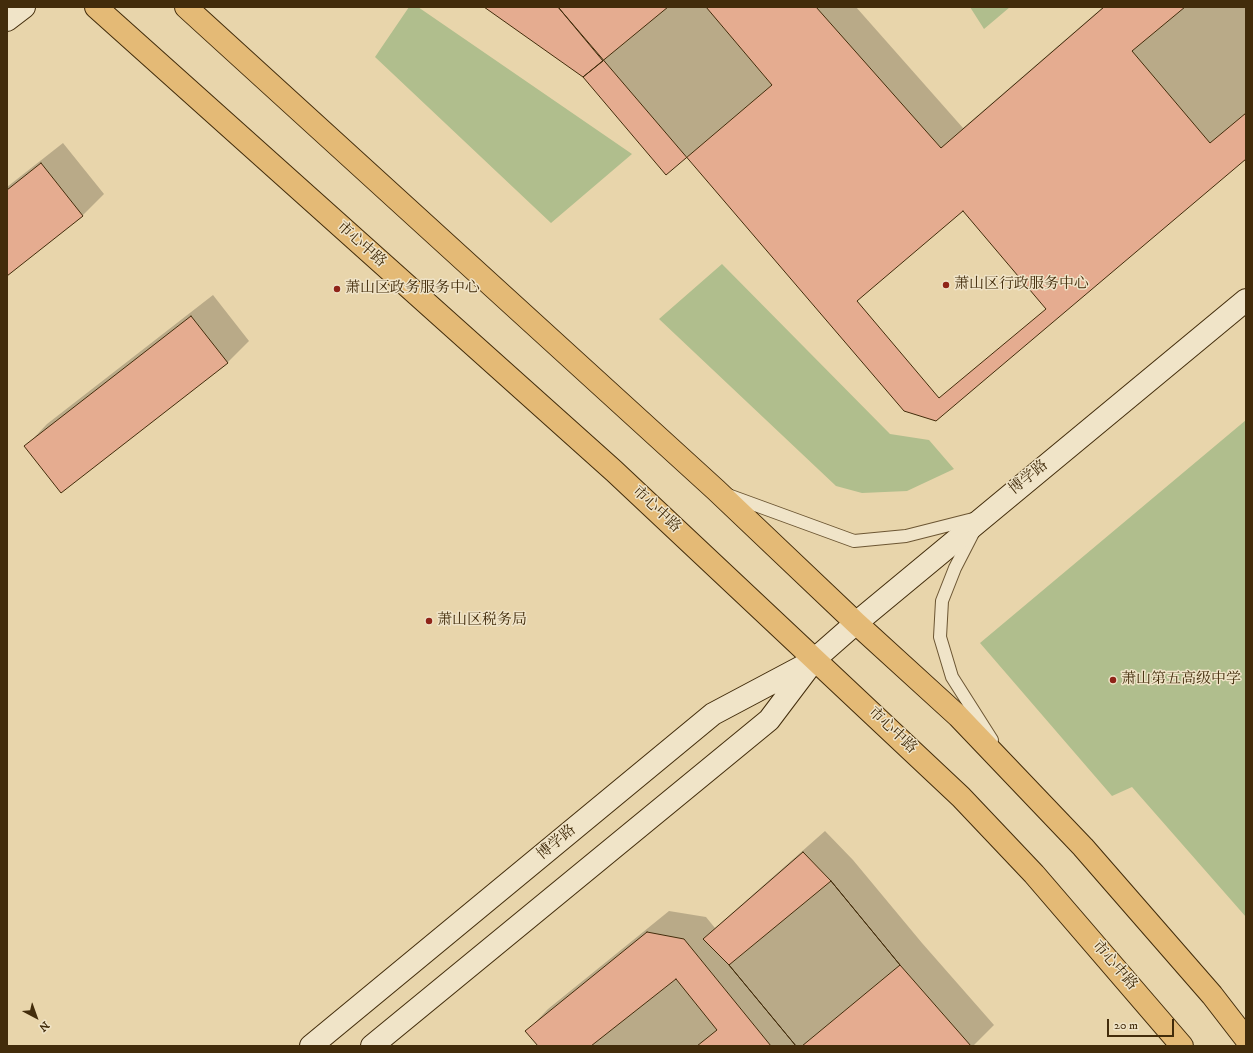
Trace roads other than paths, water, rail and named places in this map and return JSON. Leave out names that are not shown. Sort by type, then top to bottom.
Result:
[{"type":"main road","name":"市心中路","points":[[96,7],[614,471],[962,797],[1034,874],[1182,1046]]},
{"type":"main road","points":[[186,7],[716,490],[856,623],[958,716],[1083,847],[1212,995],[1246,1039]]},
{"type":"street","points":[[7,20],[24,7]]},
{"type":"street","name":"博学路","points":[[372,1046],[769,720],[815,659],[982,516],[1246,300]]},
{"type":"street","name":"博学路","points":[[311,1046],[713,714],[815,659]]},
{"type":"lane","points":[[716,490],[854,541],[906,536],[982,516]]},
{"type":"lane","points":[[982,516],[955,568],[942,602],[940,637],[952,677],[1012,772]]},
{"type":"place","name":"萧山区行政服务中心","points":[[946,285]]},
{"type":"place","name":"萧山区政务服务中心","points":[[337,289]]},
{"type":"place","name":"萧山区税务局","points":[[429,621]]},
{"type":"place","name":"萧山第五高级中学","points":[[1113,680]]}]
